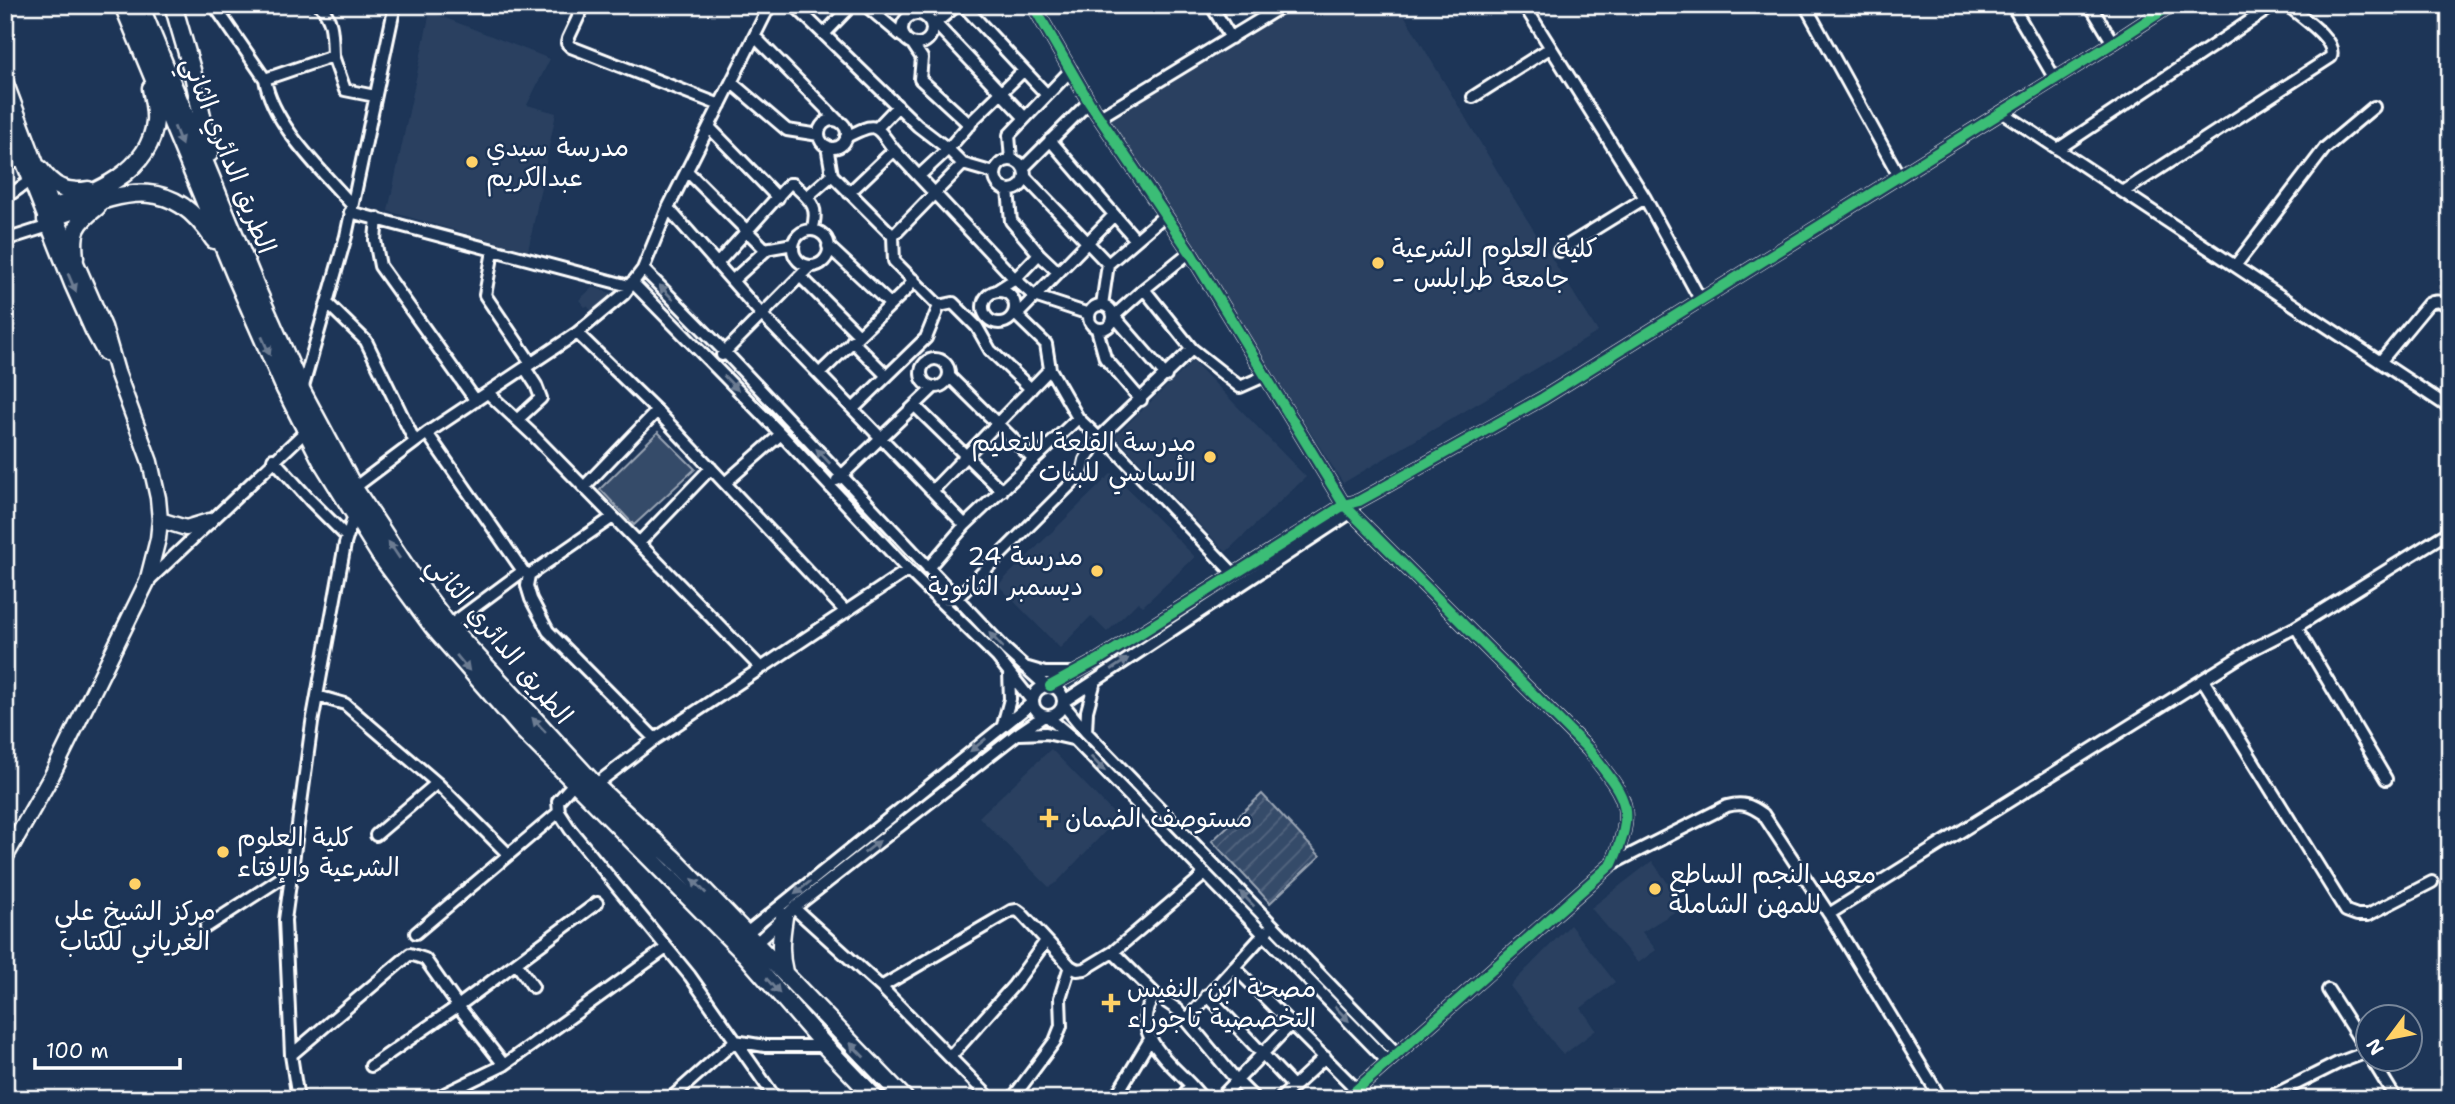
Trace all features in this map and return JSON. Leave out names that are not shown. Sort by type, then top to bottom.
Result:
[{"type":"highway","name":"الطريق الدائري الثاني","points":[[124,5],[235,275],[306,431],[354,515],[393,573],[465,666],[521,728],[745,944],[785,974],[905,1099]]},
{"type":"highway","name":"الطريق الدائري الثاني","points":[[140,5],[259,294],[302,391],[354,488],[416,582],[449,626],[595,785],[674,859],[825,1046],[877,1099]]},
{"type":"highway","points":[[173,5],[192,70],[221,200]]},
{"type":"highway","points":[[75,258],[74,232],[79,223],[101,195],[126,173],[147,149],[153,135],[155,119],[147,62]]},
{"type":"highway","points":[[35,174],[59,188],[79,192],[101,195],[144,192],[181,202],[212,236],[235,275]]},
{"type":"highway","points":[[50,216],[101,195]]},
{"type":"highway","points":[[785,974],[780,957],[780,940],[789,912]]},
{"type":"main road","points":[[5,81],[35,174],[93,331],[117,372]]},
{"type":"main road","points":[[5,115],[24,162],[35,174]]},
{"type":"main road","points":[[5,858],[52,775],[146,582],[158,539],[160,520],[150,461],[117,372],[104,327],[75,258],[50,216]]},
{"type":"main road","points":[[160,520],[186,528],[209,521]]},
{"type":"street","points":[[214,5],[265,79],[267,94],[273,107],[351,209],[493,251],[631,284],[781,434],[908,570],[997,657],[1032,702],[1036,712],[1046,716],[1075,740],[1388,1062]]},
{"type":"street","points":[[320,5],[332,25],[333,56],[345,90],[375,96]]},
{"type":"street","points":[[302,391],[351,209],[395,5]]},
{"type":"street","points":[[584,5],[568,39],[567,43],[571,47],[720,105]]},
{"type":"street","points":[[354,488],[427,433],[577,333],[624,294],[643,269],[668,208],[770,5]]},
{"type":"street","points":[[794,5],[928,135],[963,164],[994,173]]},
{"type":"street","points":[[824,34],[852,5]]},
{"type":"street","points":[[865,5],[908,40],[917,44],[927,40],[933,24],[957,5]]},
{"type":"street","points":[[963,5],[1047,95]]},
{"type":"street","points":[[1033,5],[1089,102],[1190,251],[1347,510],[1588,749],[1620,790],[1626,811],[1625,836],[1612,864]]},
{"type":"street","points":[[1211,5],[1231,38]]},
{"type":"street","points":[[1100,117],[1284,5]]},
{"type":"street","points":[[1524,5],[1645,198],[1700,299]]},
{"type":"street","points":[[1805,5],[1899,176]]},
{"type":"street","points":[[2012,5],[2055,79]]},
{"type":"street","points":[[2090,5],[2113,43]]},
{"type":"street","points":[[745,944],[1016,735],[1046,716],[1058,713],[1063,703],[1319,534],[1359,501],[1543,398],[2171,5]]},
{"type":"street","points":[[2058,149],[2274,5]]},
{"type":"street","points":[[2123,192],[2332,57],[2332,46],[2326,38],[2287,5]]},
{"type":"street","points":[[970,125],[920,79],[922,58],[901,27],[906,17],[917,9],[1025,118]]},
{"type":"street","points":[[755,37],[845,127],[846,137]]},
{"type":"street","points":[[1473,97],[1550,48]]},
{"type":"street","points":[[265,79],[333,56]]},
{"type":"street","points":[[1071,70],[1008,138],[1012,160],[1108,264]]},
{"type":"street","points":[[919,176],[1023,71]]},
{"type":"street","points":[[732,83],[787,130],[819,135],[827,146],[832,176],[893,236],[894,261],[939,306]]},
{"type":"street","points":[[1012,160],[1002,162],[994,173],[996,183],[1008,190],[1021,186],[1024,172],[1089,102]]},
{"type":"street","points":[[877,128],[898,106]]},
{"type":"street","points":[[2235,266],[2325,148],[2374,107]]},
{"type":"street","points":[[2002,112],[2450,408]]},
{"type":"street","points":[[819,135],[824,122],[838,121]]},
{"type":"street","points":[[827,146],[841,145],[846,137],[869,126],[877,128],[894,150],[1034,296],[1089,314]]},
{"type":"street","points":[[709,127],[778,198]]},
{"type":"street","points":[[1051,141],[1136,240]]},
{"type":"street","points":[[849,193],[894,150]]},
{"type":"street","points":[[5,162],[24,162]]},
{"type":"street","points":[[893,236],[963,164]]},
{"type":"street","points":[[687,171],[766,250]]},
{"type":"street","points":[[5,198],[35,174]]},
{"type":"street","points":[[807,197],[832,176]]},
{"type":"street","points":[[717,264],[791,184],[807,197],[817,214],[812,230]]},
{"type":"street","points":[[1008,190],[1011,220],[1058,272]]},
{"type":"street","points":[[1559,251],[1645,198]]},
{"type":"street","points":[[668,208],[762,315],[965,525]]},
{"type":"street","points":[[1039,254],[1015,279],[989,294],[984,301],[983,310],[987,318],[996,323],[1005,322],[1016,314],[1114,215]]},
{"type":"street","points":[[1102,305],[1108,264],[1165,215]]},
{"type":"street","points":[[5,240],[50,216]]},
{"type":"street","points":[[377,218],[375,240],[380,266],[475,401]]},
{"type":"street","points":[[732,281],[766,250],[793,244],[800,234],[812,230],[823,235],[828,246],[890,304]]},
{"type":"street","points":[[793,244],[795,256],[810,266]]},
{"type":"street","points":[[712,364],[810,266],[821,262],[828,252],[828,246]]},
{"type":"street","points":[[493,251],[485,295],[528,365],[541,398],[517,420]]},
{"type":"street","points":[[1097,329],[1109,327],[1114,316],[1190,251]]},
{"type":"street","points":[[643,269],[1024,667],[1048,686],[1058,690],[1063,703],[1086,732],[1397,1054]]},
{"type":"street","points":[[800,276],[887,376]]},
{"type":"street","points":[[819,374],[914,280]]},
{"type":"street","points":[[1144,289],[1192,349],[1240,387],[1265,376]]},
{"type":"street","points":[[998,290],[1010,295],[1015,303],[1016,314],[1046,344],[1050,369],[1078,418],[1099,438],[1108,442],[1234,574]]},
{"type":"street","points":[[2380,362],[2427,304],[2434,300],[2450,306]]},
{"type":"street","points":[[939,306],[952,302],[977,327],[988,348],[1031,389]]},
{"type":"street","points":[[327,303],[366,341],[415,442]]},
{"type":"street","points":[[1141,400],[1105,358],[1097,329],[1090,323],[1089,314],[1094,307],[1102,305],[1110,308],[1167,376]]},
{"type":"street","points":[[853,409],[927,338],[939,306]]},
{"type":"street","points":[[977,327],[987,318]]},
{"type":"street","points":[[577,333],[657,411],[846,612]]},
{"type":"street","points":[[937,599],[957,598],[1082,473],[1085,460],[1099,438],[1167,376],[1192,349]]},
{"type":"street","points":[[830,487],[934,387],[944,384],[950,371],[945,362],[936,358],[927,360],[921,368],[921,377],[926,384],[934,387]]},
{"type":"street","points":[[932,491],[1050,369]]},
{"type":"street","points":[[949,376],[1034,460]]},
{"type":"street","points":[[488,393],[761,668]]},
{"type":"street","points":[[916,407],[1002,491]]},
{"type":"street","points":[[584,487],[657,411]]},
{"type":"street","points":[[928,568],[965,525],[1078,418]]},
{"type":"street","points":[[146,582],[273,459],[306,431]]},
{"type":"street","points":[[427,433],[526,573],[531,599],[548,631],[655,739]]},
{"type":"street","points":[[725,483],[781,434]]},
{"type":"street","points":[[273,459],[346,536]]},
{"type":"street","points":[[639,543],[711,468]]},
{"type":"street","points":[[745,944],[1032,702],[1035,692],[1077,672],[1312,524],[1347,510]]},
{"type":"street","points":[[298,1099],[291,1055],[285,920],[317,696],[346,536],[354,515]]},
{"type":"street","points":[[449,626],[613,517]]},
{"type":"street","points":[[1312,524],[1319,534]]},
{"type":"street","points":[[1829,914],[2249,651],[2295,628],[2450,531]]},
{"type":"street","points":[[595,785],[655,739],[908,570]]},
{"type":"street","points":[[2295,628],[2386,779]]},
{"type":"street","points":[[1024,667],[1056,674],[1077,672]]},
{"type":"street","points":[[1003,725],[1010,699],[1009,673]]},
{"type":"street","points":[[2203,680],[2346,911],[2368,915],[2432,882]]},
{"type":"street","points":[[1086,732],[1087,711],[1095,681]]},
{"type":"street","points":[[317,696],[345,704],[437,783],[508,854]]},
{"type":"street","points":[[1016,735],[1046,733],[1075,740]]},
{"type":"street","points":[[575,782],[558,801],[559,812],[690,976],[775,1099]]},
{"type":"street","points":[[376,835],[437,783]]},
{"type":"street","points":[[1346,1099],[1612,864],[1737,803],[1749,805],[1763,814],[1829,914],[1941,1099]]},
{"type":"street","points":[[1146,813],[1156,804]]},
{"type":"street","points":[[416,933],[559,812]]},
{"type":"street","points":[[206,927],[292,871]]},
{"type":"street","points":[[881,987],[1017,910],[1070,966],[1077,970],[1085,969],[1113,952],[1205,874]]},
{"type":"street","points":[[371,1066],[458,1006],[597,903]]},
{"type":"street","points":[[789,912],[881,987],[991,1099]]},
{"type":"street","points":[[1186,1020],[1273,926]]},
{"type":"street","points":[[950,1057],[1014,985],[1046,941]]},
{"type":"street","points":[[1282,953],[1291,944]]},
{"type":"street","points":[[434,1099],[504,1065],[666,949]]},
{"type":"street","points":[[1113,952],[1156,995],[1178,1010],[1255,1099]]},
{"type":"street","points":[[291,1055],[410,954],[425,959],[504,1065]]},
{"type":"street","points":[[516,963],[533,987]]},
{"type":"street","points":[[1012,1099],[1055,1041],[1061,1026],[1060,998],[1070,966]]},
{"type":"street","points":[[1234,967],[1356,1089]]},
{"type":"street","points":[[2329,990],[2354,1031]]},
{"type":"street","points":[[1156,995],[1151,1000],[1146,1016],[1149,1041],[1203,1099]]},
{"type":"street","points":[[1207,995],[1293,1086]]},
{"type":"street","points":[[1219,1099],[1291,1024]]},
{"type":"street","points":[[735,1041],[765,1046],[825,1046]]},
{"type":"street","points":[[670,1098],[735,1041]]},
{"type":"street","points":[[1114,1099],[1149,1041]]},
{"type":"street","points":[[1280,1099],[1325,1057]]},
{"type":"street","points":[[2266,1099],[2354,1057]]},
{"type":"street","points":[[2379,1072],[2396,1099]]},
{"type":"street","points":[[1181,1099],[1191,1085]]},
{"type":"shaded area","name":"كلية العلوم الشرعية - جامعة طرابلس","points":[[1289,5],[1398,5],[1511,194],[1598,332],[1343,483],[1108,116]]},
{"type":"shaded area","name":"مدرسة سيدي عبدالكريم","points":[[430,12],[550,59],[527,105],[556,113],[528,251],[388,211]]},
{"type":"shaded area","points":[[593,287],[616,295],[596,315],[579,300]]},
{"type":"shaded area","name":"مدرسة القلعة للتعليم الأساسي للبنات","points":[[1193,361],[1306,477],[1226,552],[1115,436]]},
{"type":"shaded area","points":[[658,432],[695,469],[634,525],[600,489]]},
{"type":"shaded area","name":"مدرسة 24 ديسمبر الثانوية","points":[[1112,473],[1195,557],[1143,606],[1138,602],[1107,632],[1091,616],[1060,648],[998,585]]},
{"type":"shaded area","name":"مستوصف الضمان","points":[[1051,749],[1118,818],[1057,882],[1049,887],[979,817]]},
{"type":"shaded area","points":[[1262,794],[1320,856],[1270,903],[1212,841]]},
{"type":"shaded area","points":[[1652,861],[1684,906],[1642,932],[1656,950],[1638,963],[1591,908]]},
{"type":"shaded area","points":[[1570,925],[1615,982],[1581,1008],[1596,1030],[1563,1055],[1510,986]]},
{"type":"cycle path","points":[[1033,5],[1089,102],[1190,252],[1344,505],[1588,749],[1611,778],[1623,802],[1624,828],[1612,864],[1346,1099]]},
{"type":"cycle path","points":[[1050,686],[1098,660],[1344,505],[1359,501],[1543,398],[2171,5]]},
{"type":"place","name":"مدرسة سيدي عبدالكريم","points":[[472,162]]},
{"type":"place","name":"كلية العلوم الشرعية - جامعة طرابلس","points":[[1378,263]]},
{"type":"place","name":"مدرسة القلعة للتعليم الأساسي للبنات","points":[[1210,457]]},
{"type":"place","name":"مدرسة 24 ديسمبر الثانوية","points":[[1097,571]]},
{"type":"place","name":"مستوصف الضمان","points":[[1049,818]]},
{"type":"place","name":"كلية العلوم الشرعية والإفتاء","points":[[223,852]]},
{"type":"place","name":"مركز الشيخ علي الغرياني للكتاب","points":[[135,884]]},
{"type":"place","name":"معهد النجم الساطع للمهن الشاملة","points":[[1655,889]]},
{"type":"place","name":"مصحة ابن النفيس التخصصية تاجوراء","points":[[1111,1003]]}]
